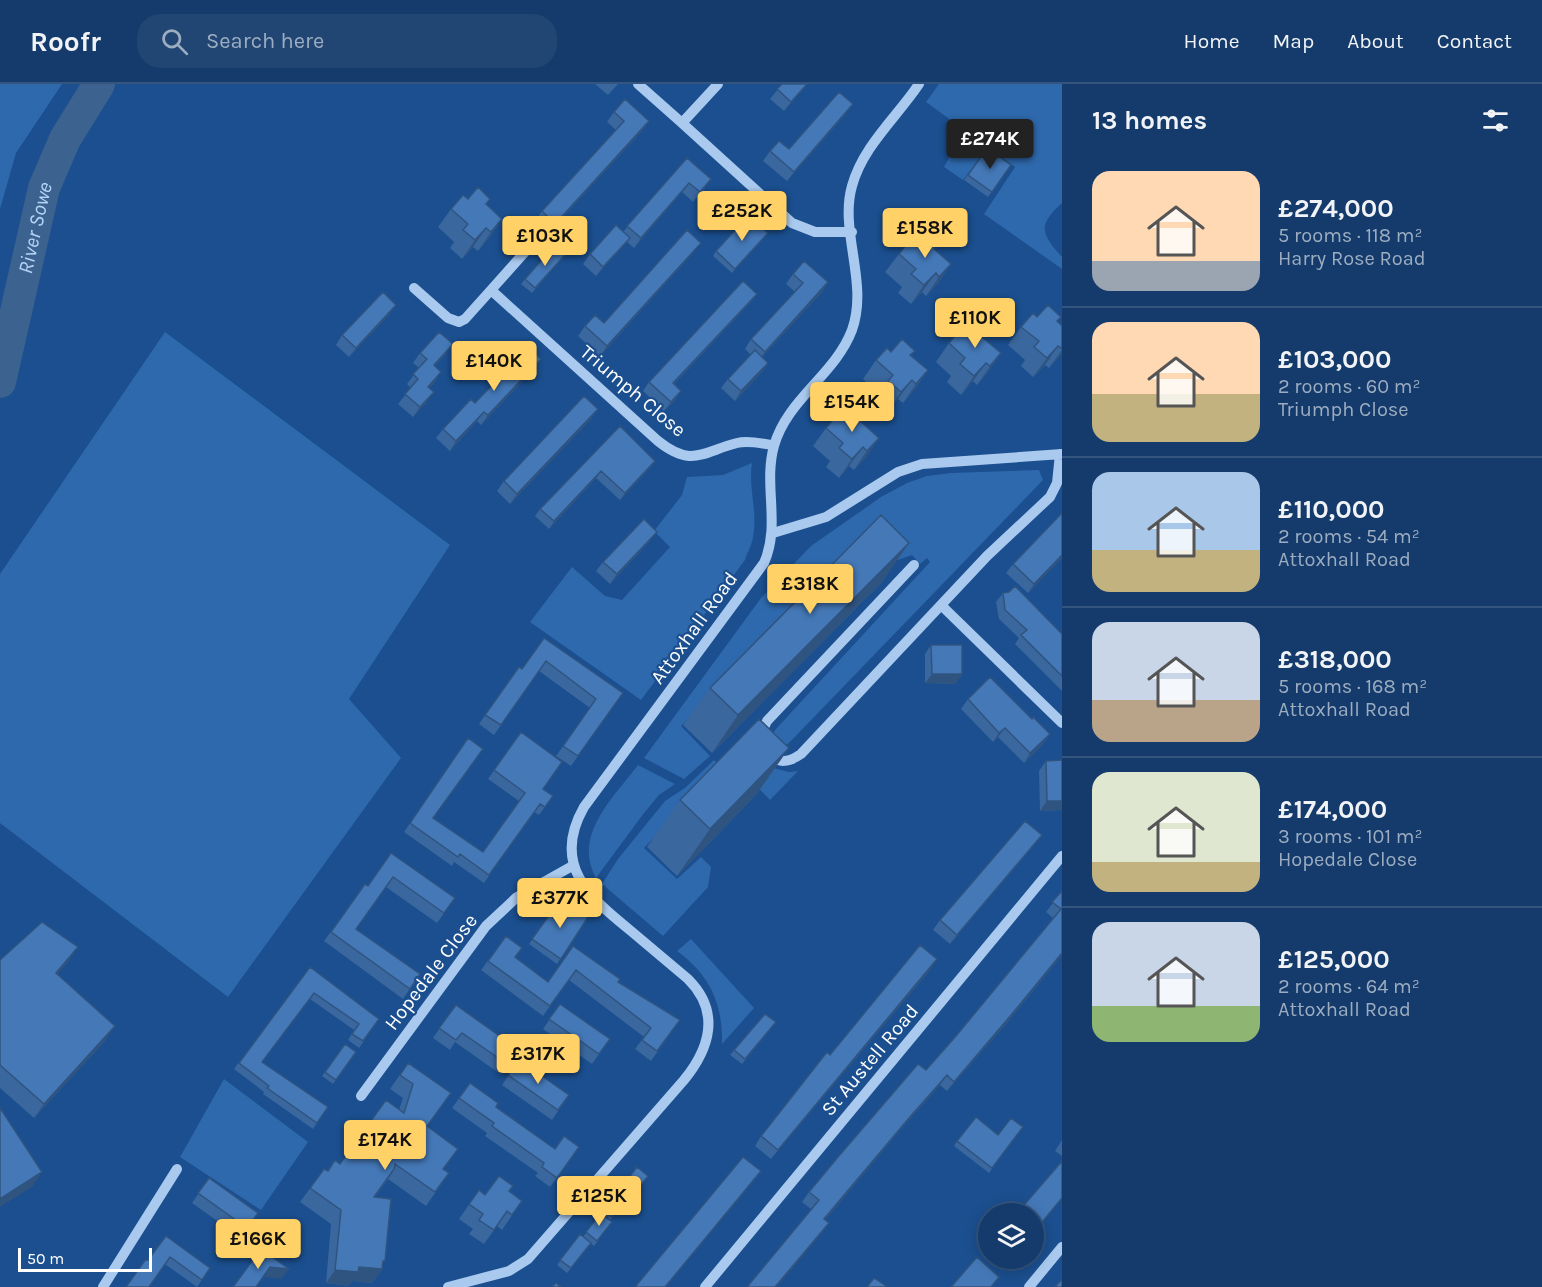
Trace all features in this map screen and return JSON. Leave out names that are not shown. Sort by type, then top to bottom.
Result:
[{"type":"street","points":[[638,84],[792,223],[815,232],[852,232]]},
{"type":"street","points":[[682,123],[718,84]]},
{"type":"street","points":[[914,565],[767,721],[760,730],[759,741],[765,753],[777,760],[790,762],[801,754],[987,556],[1050,497],[1057,483],[1061,454],[922,464],[898,472],[826,517],[773,534],[770,469],[774,445],[789,414],[839,356],[853,327],[857,290],[850,195],[858,168],[919,84]]},
{"type":"street","points":[[414,288],[448,318],[459,322],[465,319],[540,235]]},
{"type":"street","name":"Triumph Close","points":[[491,290],[671,449],[685,455],[700,456],[736,443],[774,445]]},
{"type":"street","name":"Attoxhall Road","points":[[448,1287],[509,1271],[528,1259],[684,1080],[705,1050],[709,1020],[701,994],[688,979],[593,900],[582,886],[574,865],[573,835],[584,807],[758,572],[768,554],[773,534]]},
{"type":"street","points":[[942,606],[1062,723]]},
{"type":"street","name":"St Austell Road","points":[[705,1287],[1062,856]]},
{"type":"street","name":"Hopedale Close","points":[[361,1096],[486,926],[517,897],[574,865]]},
{"type":"street","points":[[103,1287],[177,1169]]},
{"type":"street","points":[[1029,1287],[1062,1247]]},
{"type":"shaded area","points":[[0,84],[62,84],[16,153],[0,209]]},
{"type":"shaded area","points":[[939,84],[1062,84],[1062,203],[1048,218],[1045,230],[1050,242],[1062,257],[1062,269],[984,214],[1015,167],[926,102]]},
{"type":"shaded area","points":[[962,134],[985,151],[963,180],[944,167]]},
{"type":"shaded area","points":[[165,332],[450,545],[349,699],[401,758],[228,997],[0,823],[0,574]]},
{"type":"shaded area","points":[[752,463],[754,528],[752,543],[745,560],[641,700],[530,622],[572,567],[605,596],[622,600],[670,547],[654,531],[682,495],[687,477],[723,475]]},
{"type":"shaded area","points":[[1039,470],[1043,480],[785,746],[773,734],[775,730],[930,562],[927,558],[920,564],[912,555],[892,562],[856,548],[681,726],[710,756],[684,779],[644,758],[761,598],[811,546],[881,497],[907,483],[927,476]]},
{"type":"shaded area","points":[[714,760],[721,767],[644,848],[677,879],[701,857],[711,867],[708,887],[663,936],[602,884],[618,859],[665,801],[685,788]]},
{"type":"shaded area","points":[[734,763],[765,766],[789,772],[798,771],[770,800]]},
{"type":"shaded area","points":[[638,765],[675,784],[659,795],[596,878],[590,862],[589,847],[592,832],[608,803]]},
{"type":"shaded area","points":[[691,939],[754,1008],[722,1044],[720,1016],[712,992],[698,970],[677,951]]},
{"type":"shaded area","points":[[224,1079],[308,1142],[261,1210],[180,1157]]},
{"type":"building","points":[[782,84],[807,84],[791,102],[777,89]]},
{"type":"building","points":[[839,92],[853,104],[794,172],[770,151],[779,141],[789,149]]},
{"type":"building","points":[[625,99],[649,121],[555,224],[542,211],[624,121],[614,112]]},
{"type":"building","points":[[987,148],[1011,165],[992,192],[968,175]]},
{"type":"building","points":[[687,158],[711,179],[700,192],[689,183],[641,238],[627,226]]},
{"type":"building","points":[[478,187],[490,199],[486,204],[502,219],[491,232],[486,228],[475,240],[463,230],[468,224],[451,209],[463,195],[468,199]]},
{"type":"building","points":[[748,216],[768,233],[735,269],[716,251]]},
{"type":"building","points":[[616,225],[630,238],[603,267],[590,254]]},
{"type":"building","points":[[687,230],[701,243],[607,346],[585,326],[595,315],[604,323]]},
{"type":"building","points":[[925,233],[937,245],[934,249],[951,264],[939,277],[936,273],[924,285],[911,274],[916,269],[899,254],[910,240],[914,244]]},
{"type":"building","points":[[554,246],[565,255],[535,288],[525,279]]},
{"type":"building","points":[[804,261],[828,282],[765,352],[751,339],[803,283],[793,274]]},
{"type":"building","points":[[743,281],[757,294],[673,383],[681,391],[671,402],[649,382]]},
{"type":"building","points":[[383,292],[396,305],[356,348],[342,335]]},
{"type":"building","points":[[1048,305],[1061,317],[1057,321],[1062,326],[1062,349],[1058,346],[1047,358],[1034,347],[1039,341],[1021,327],[1033,313],[1037,317]]},
{"type":"building","points":[[975,322],[987,333],[983,338],[1001,353],[990,366],[986,363],[974,376],[960,364],[965,358],[949,343],[959,331],[964,335]]},
{"type":"building","points":[[439,332],[453,344],[434,365],[441,372],[428,387],[434,392],[420,407],[405,394],[418,379],[413,374],[427,359],[420,353]]},
{"type":"building","points":[[902,339],[915,351],[910,355],[928,370],[916,384],[912,380],[901,392],[888,381],[893,375],[876,360],[887,348],[891,352]]},
{"type":"building","points":[[522,341],[541,359],[488,415],[484,412],[456,441],[443,429],[471,399],[475,403],[516,360],[510,354]]},
{"type":"building","points":[[755,350],[768,363],[741,391],[728,379]]},
{"type":"building","points":[[584,396],[598,409],[517,494],[504,481]]},
{"type":"building","points":[[853,406],[866,417],[861,422],[879,438],[867,451],[863,447],[852,459],[839,448],[843,443],[826,428],[838,414],[842,418]]},
{"type":"building","points":[[620,426],[655,461],[625,493],[601,471],[554,521],[540,509]]},
{"type":"building","points":[[1062,513],[1062,555],[1034,584],[1013,564]]},
{"type":"building","points":[[881,515],[909,543],[738,715],[710,688]]},
{"type":"building","points":[[644,519],[657,532],[617,574],[603,562]]},
{"type":"building","points":[[1015,586],[1062,634],[1062,676],[1021,635],[1027,630],[1005,610],[1003,593],[1009,592]]},
{"type":"building","points":[[544,638],[623,693],[578,756],[563,746],[596,699],[546,661],[501,725],[485,715],[519,667],[522,669]]},
{"type":"building","points":[[931,645],[962,645],[962,674],[932,674]]},
{"type":"building","points":[[990,677],[1050,734],[1030,753],[1005,728],[999,733],[968,699]]},
{"type":"building","points":[[759,719],[789,748],[710,829],[680,800]]},
{"type":"building","points":[[521,732],[562,762],[543,789],[553,796],[545,807],[540,804],[489,875],[460,854],[458,857],[410,823],[468,738],[483,749],[433,818],[483,852],[525,793],[494,770]]},
{"type":"building","points":[[1062,760],[1062,801],[1047,801],[1046,761]]},
{"type":"building","points":[[1025,821],[1042,835],[957,935],[940,920]]},
{"type":"building","points":[[391,853],[455,898],[444,913],[393,877],[356,929],[420,974],[410,989],[331,932],[365,884],[368,886]]},
{"type":"building","points":[[1062,891],[1062,953],[954,1082],[947,1075],[909,1118],[824,1219],[829,1223],[775,1287],[747,1287],[819,1200],[809,1192],[918,1064],[926,1070],[956,1036],[1061,909],[1052,902]]},
{"type":"building","points":[[561,899],[588,917],[561,959],[532,939]]},
{"type":"building","points":[[42,922],[78,947],[56,973],[115,1026],[44,1104],[0,1065],[0,960]]},
{"type":"building","points":[[506,936],[522,948],[515,957],[548,982],[573,946],[620,979],[618,982],[680,1020],[657,1051],[642,1040],[651,1028],[576,970],[550,1006],[488,961]]},
{"type":"building","points":[[920,945],[937,959],[778,1150],[761,1136],[827,1052],[830,1055]]},
{"type":"building","points":[[310,967],[379,1019],[363,1041],[352,1034],[359,1024],[314,993],[262,1062],[328,1107],[317,1123],[267,1088],[269,1086],[239,1063]]},
{"type":"building","points":[[560,1004],[610,1039],[599,1054],[549,1019]]},
{"type":"building","points":[[456,1005],[518,1049],[507,1064],[462,1033],[456,1040],[439,1028]]},
{"type":"building","points":[[765,1014],[776,1022],[745,1059],[734,1050]]},
{"type":"building","points":[[345,1044],[356,1052],[336,1080],[325,1072]]},
{"type":"building","points":[[519,1060],[569,1095],[558,1110],[508,1075]]},
{"type":"building","points":[[408,1063],[451,1093],[427,1126],[458,1149],[443,1169],[449,1173],[435,1192],[395,1164],[394,1169],[374,1197],[391,1199],[385,1261],[383,1261],[382,1269],[359,1267],[358,1272],[335,1270],[341,1210],[310,1188],[324,1169],[328,1171],[335,1160],[340,1164],[386,1100],[404,1113],[413,1084],[400,1075]]},
{"type":"building","points":[[470,1083],[498,1103],[496,1107],[555,1149],[564,1136],[579,1147],[557,1178],[542,1167],[544,1163],[492,1126],[494,1123],[459,1098]]},
{"type":"building","points":[[0,1108],[42,1172],[0,1199]]},
{"type":"building","points":[[976,1117],[998,1135],[1011,1118],[1023,1127],[992,1168],[957,1141]]},
{"type":"building","points":[[743,1157],[761,1171],[665,1287],[635,1287]]},
{"type":"building","points":[[1062,1161],[1062,1198],[1044,1220],[1044,1203],[1026,1203]]},
{"type":"building","points":[[637,1167],[648,1176],[635,1193],[624,1184]]},
{"type":"building","points":[[499,1176],[513,1186],[509,1191],[522,1201],[512,1215],[507,1211],[494,1230],[479,1220],[483,1214],[469,1204],[479,1190],[485,1195]]},
{"type":"building","points":[[209,1178],[258,1213],[247,1228],[198,1193]]},
{"type":"building","points":[[617,1189],[628,1198],[612,1217],[599,1207]]},
{"type":"building","points":[[601,1213],[612,1222],[597,1241],[586,1232]]},
{"type":"building","points":[[580,1234],[591,1243],[571,1268],[560,1260]]},
{"type":"building","points":[[166,1236],[210,1268],[202,1280],[170,1257],[149,1287],[126,1287],[146,1259],[148,1260]]},
{"type":"building","points":[[261,1249],[289,1269],[270,1267],[256,1287],[233,1287]]},
{"type":"building","points":[[977,1257],[978,1269],[990,1269],[999,1277],[991,1287],[951,1287]]},
{"type":"building","points":[[874,1278],[886,1286],[867,1287]]},
{"type":"building","points":[[1062,1279],[1062,1287],[1055,1287]]},
{"type":"waterway","name":"River Sowe","points":[[0,382],[44,188],[65,139],[99,84]]}]
